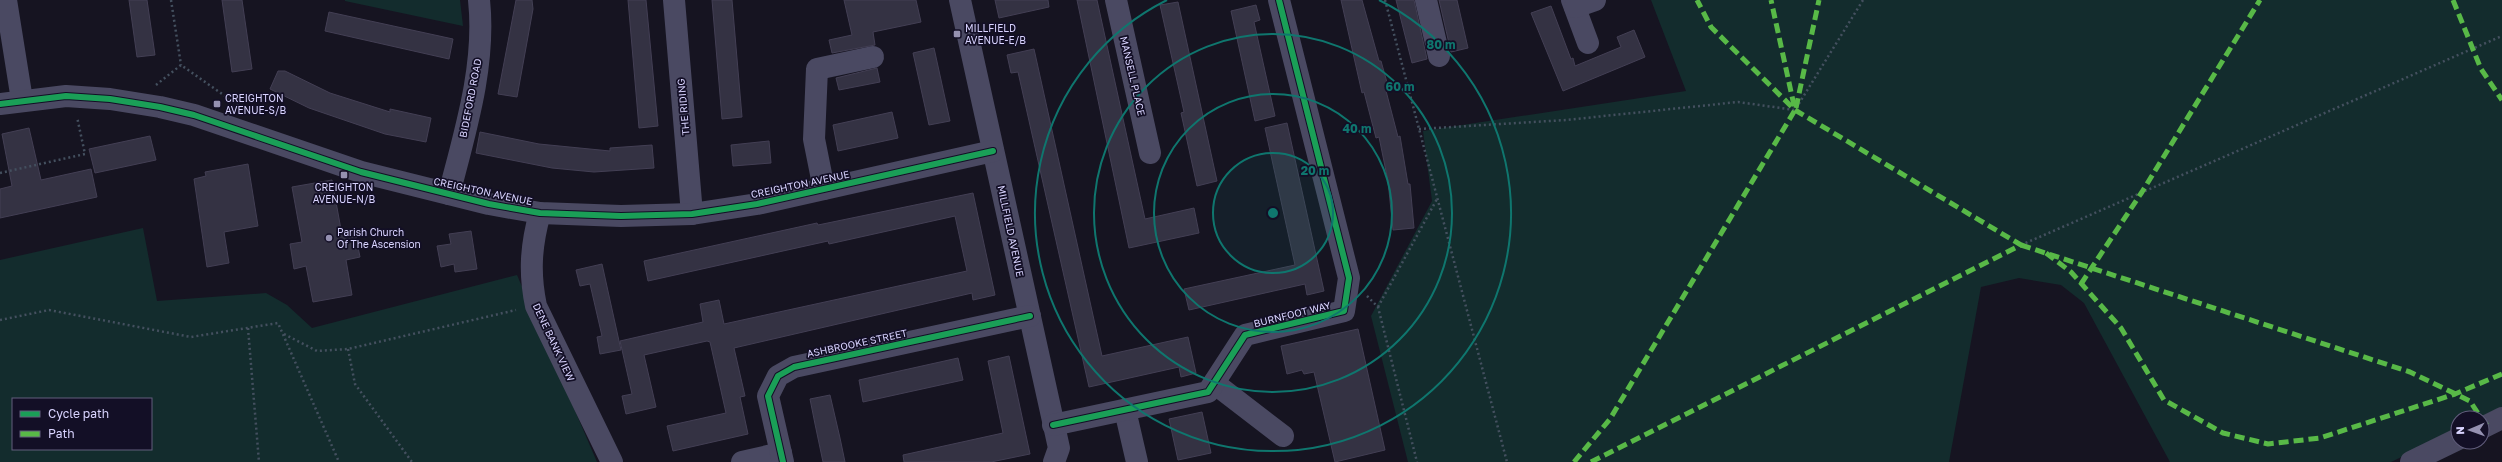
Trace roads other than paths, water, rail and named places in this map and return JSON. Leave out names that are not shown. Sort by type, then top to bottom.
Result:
[{"type":"street","points":[[6,0],[22,100]]},
{"type":"street","name":"BIDEFORD ROAD","points":[[449,194],[476,76],[481,23],[479,0]]},
{"type":"street","name":"THE RIDING","points":[[674,0],[692,214]]},
{"type":"street","name":"MILLFIELD AVENUE","points":[[960,0],[1058,448],[1054,462]]},
{"type":"street","name":"MANSELL PLACE","points":[[1116,0],[1150,152]]},
{"type":"street","name":"BURNFOOT WAY","points":[[1053,425],[1208,392],[1245,335],[1344,311],[1349,278],[1279,0]]},
{"type":"street","points":[[1426,0],[1439,56]]},
{"type":"street","points":[[1581,2],[1588,43]]},
{"type":"street","points":[[824,189],[814,139],[817,69],[873,57]]},
{"type":"street","name":"CREIGHTON AVENUE","points":[[0,104],[22,100],[73,96],[133,103],[194,115],[362,172],[449,194],[540,214],[621,216],[692,214],[757,204],[994,151]]},
{"type":"street","name":"DENE BANK VIEW","points":[[540,214],[531,260],[531,282],[536,306],[612,462]]},
{"type":"street","name":"ASHBROOKE STREET","points":[[782,457],[768,396],[778,376],[794,367],[1030,316]]},
{"type":"street","points":[[1214,383],[1284,436]]},
{"type":"street","points":[[1125,410],[1136,462]]},
{"type":"street","points":[[2490,424],[2502,418]]},
{"type":"street","points":[[2411,462],[2450,443]]},
{"type":"street","points":[[742,462],[782,457]]},
{"type":"place","name":"MILLFIELD AVENUE-E/B","points":[[957,34]]},
{"type":"place","name":"CREIGHTON AVENUE-S/B","points":[[217,104]]},
{"type":"place","name":"CREIGHTON AVENUE-N/B","points":[[344,175]]},
{"type":"place","name":"Parish Church Of The Ascension","points":[[329,238]]}]
